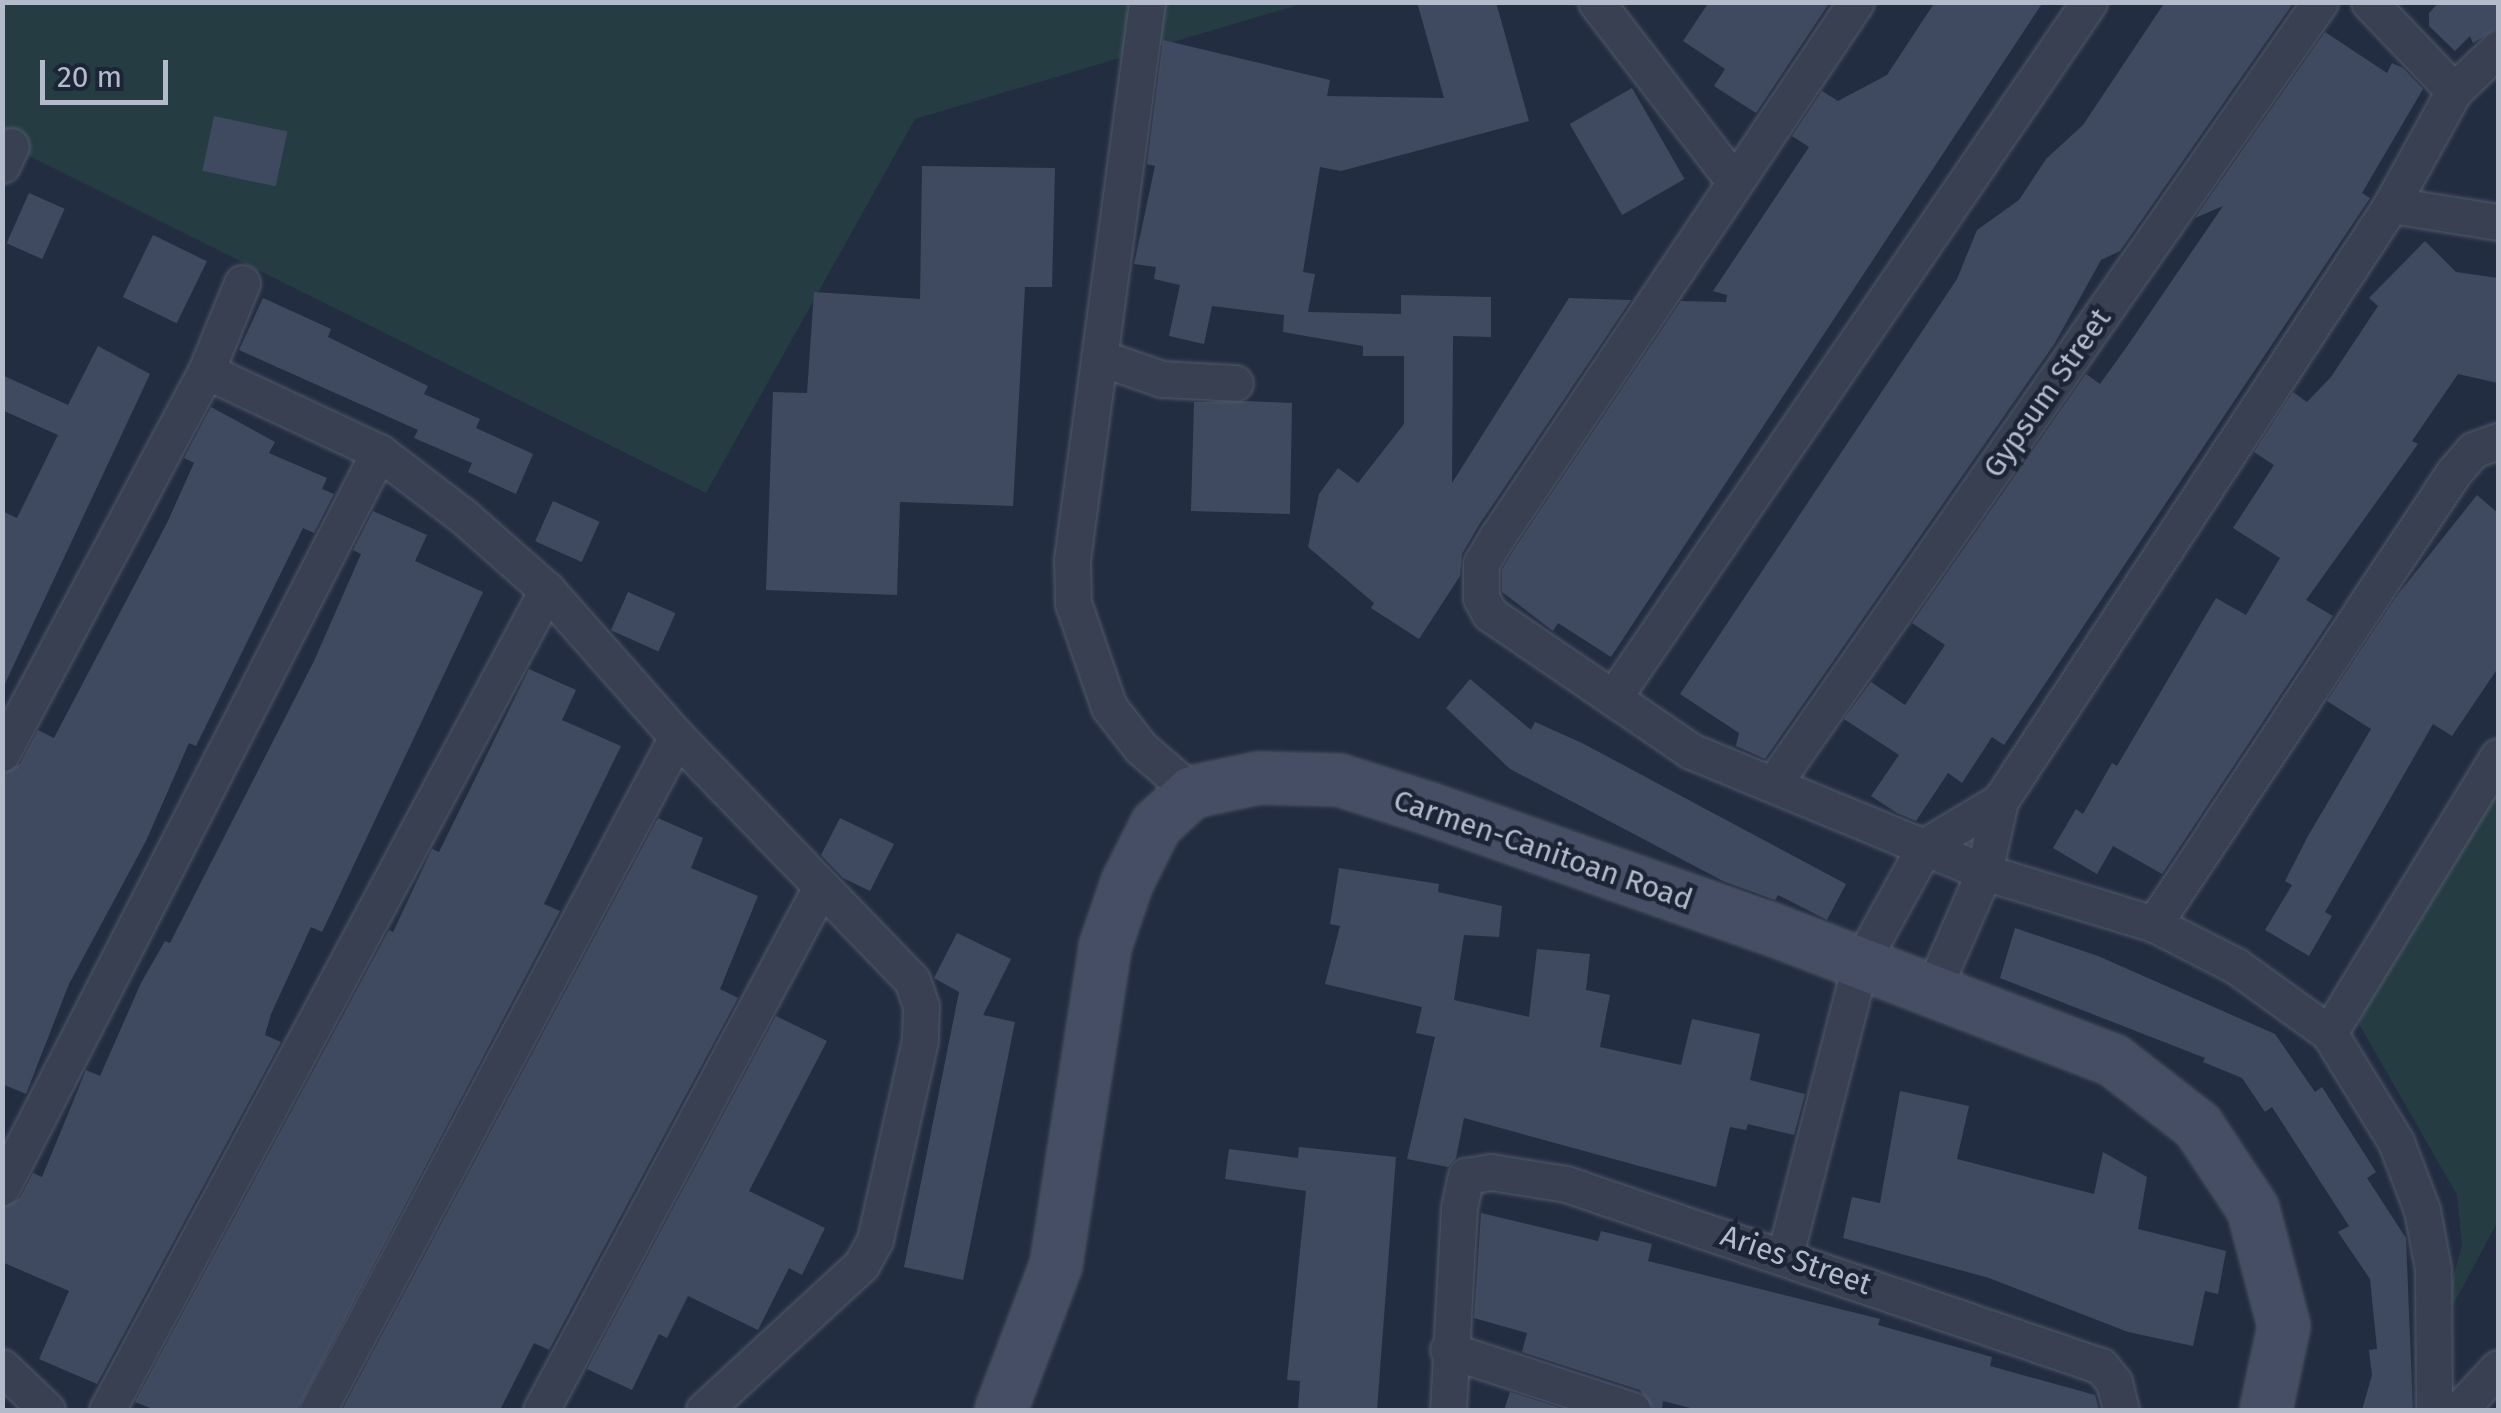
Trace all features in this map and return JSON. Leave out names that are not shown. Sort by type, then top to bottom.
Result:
[{"type":"main road","name":"Carmen-Canitoan Road","points":[[1192,792],[1259,778],[1339,780],[1861,962],[2113,1060],[2198,1126],[2253,1209],[2277,1280],[2284,1326],[2266,1410]]},
{"type":"main road","points":[[1001,1410],[1056,1266],[1105,947],[1156,826],[1192,792]]},
{"type":"street","points":[[1147,2],[1072,560],[1073,603],[1109,707],[1141,748],[1192,792]]},
{"type":"street","points":[[1596,2],[1733,180]]},
{"type":"street","points":[[1856,2],[1733,180],[1482,564],[1477,584],[1490,614],[1690,752],[1774,783],[1984,872],[2154,924],[2236,966],[2329,1033],[2396,1142],[2422,1210],[2433,1269],[2434,1410]]},
{"type":"street","points":[[1612,698],[2089,2]]},
{"type":"street","name":"Gypsum Street","points":[[1774,783],[2320,2]]},
{"type":"street","points":[[2369,2],[2454,91]]},
{"type":"street","points":[[1932,988],[1984,872],[2000,801],[2391,205],[2454,91],[2498,50]]},
{"type":"street","points":[[2391,205],[2498,222]]},
{"type":"street","points":[[2,753],[206,372],[242,283]]},
{"type":"street","points":[[1101,358],[1162,380],[1235,383]]},
{"type":"street","points":[[206,372],[379,452],[548,590],[677,737],[912,980],[921,1006],[920,1040],[884,1206],[861,1265],[704,1410]]},
{"type":"street","points":[[2154,924],[2454,472],[2473,450],[2498,441]]},
{"type":"street","points":[[2,1187],[379,452]]},
{"type":"street","points":[[106,1410],[548,590]]},
{"type":"street","points":[[318,1410],[677,737]]},
{"type":"street","points":[[2329,1033],[2498,756]]},
{"type":"street","points":[[1785,1255],[1861,962],[1925,846],[2000,801]]},
{"type":"street","points":[[541,1410],[820,887]]},
{"type":"street","name":"Aries Street","points":[[1448,1350],[1466,1176],[1491,1172],[1566,1184],[1785,1255],[2101,1366],[2118,1396]]},
{"type":"street","points":[[1448,1410],[1448,1350],[1633,1410]]},
{"type":"street","points":[[2,1367],[47,1410]]},
{"type":"street","points":[[2459,1410],[2498,1368]]},
{"type":"green space","points":[[2,3],[1304,3],[915,119],[706,493],[3,143]]},
{"type":"green space","points":[[2498,791],[2498,1221],[2439,1331],[2462,1245],[2457,1195],[2359,1024],[2368,997]]},
{"type":"building","points":[[1417,2],[1496,2],[1529,121],[1341,171],[1320,167],[1303,272],[1315,274],[1308,312],[1401,314],[1401,295],[1491,297],[1491,337],[1453,336],[1452,483],[1569,298],[1631,300],[1479,525],[1462,554],[1460,576],[1419,639],[1371,608],[1374,603],[1308,547],[1319,494],[1338,468],[1358,483],[1404,424],[1404,356],[1363,356],[1363,346],[1283,332],[1284,315],[1212,306],[1204,344],[1169,336],[1180,285],[1154,279],[1156,267],[1134,264],[1155,166],[1147,164],[1163,40],[1330,80],[1327,96],[1444,98]]},
{"type":"building","points":[[1709,2],[1830,2],[1756,113],[1714,86],[1725,69],[1683,41]]},
{"type":"building","points":[[1935,2],[2043,2],[1611,657],[1558,623],[1553,631],[1502,592],[1502,570],[1515,548],[1681,301],[1726,302],[1727,295],[1713,291],[1809,147],[1792,136],[1822,91],[1838,101],[1887,75]]},
{"type":"building","points":[[2165,2],[2294,2],[2120,251],[2101,260],[2055,343],[1765,759],[1736,746],[1739,733],[1680,694],[1957,279],[1977,230],[2019,200],[2046,159],[2083,125]]},
{"type":"building","points":[[2439,2],[2498,2],[2498,28],[2473,43],[2470,36],[2455,51],[2429,26],[2429,13]]},
{"type":"building","points":[[2325,32],[2387,73],[2392,63],[2403,68],[2423,89],[2362,193],[2370,198],[2004,745],[1992,737],[1962,783],[1948,773],[1916,821],[1897,813],[1871,796],[1899,755],[1844,719],[1871,682],[1905,705],[1945,645],[1912,623],[2086,374],[2100,384],[2128,345],[2223,206],[2195,218]]},
{"type":"building","points":[[1632,88],[1684,179],[1622,215],[1570,124]]},
{"type":"building","points":[[214,116],[287,132],[276,186],[202,171]]},
{"type":"building","points":[[922,166],[1055,168],[1052,287],[1025,287],[1013,506],[900,502],[897,595],[766,590],[773,392],[807,393],[814,292],[920,299]]},
{"type":"building","points":[[29,193],[65,209],[42,259],[7,243]]},
{"type":"building","points":[[153,235],[207,261],[177,323],[123,297]]},
{"type":"building","points":[[2425,241],[2456,272],[2498,278],[2498,383],[2458,374],[2412,441],[2418,444],[2306,600],[2333,616],[2162,874],[2113,846],[2097,874],[2053,848],[2076,809],[2083,814],[2112,763],[2117,766],[2216,598],[2246,615],[2280,558],[2233,528],[2274,465],[2254,452],[2293,392],[2307,402],[2331,377],[2378,306],[2369,298]]},
{"type":"building","points":[[263,298],[331,329],[328,337],[428,386],[424,394],[480,419],[476,428],[533,454],[516,494],[468,472],[472,463],[414,438],[418,430],[239,350]]},
{"type":"building","points":[[98,346],[150,374],[2,690],[2,511],[17,518],[58,435],[2,410],[2,375],[68,405]]},
{"type":"building","points":[[1194,402],[1292,403],[1290,514],[1191,511]]},
{"type":"building","points":[[211,407],[275,442],[269,453],[327,478],[322,489],[334,494],[314,533],[303,528],[196,746],[189,743],[146,841],[69,984],[26,1094],[2,1084],[2,774],[20,764],[38,730],[54,738],[167,523],[194,463],[184,458]]},
{"type":"building","points":[[2477,495],[2498,513],[2498,668],[2452,736],[2433,724],[2325,912],[2332,916],[2309,956],[2265,930],[2292,885],[2285,881],[2308,836],[2371,729],[2327,701],[2399,593]]},
{"type":"building","points":[[553,501],[600,522],[582,562],[535,541]]},
{"type":"building","points":[[373,511],[427,535],[415,561],[483,592],[322,932],[311,927],[271,1014],[265,1035],[281,1042],[97,1384],[39,1359],[69,1291],[2,1262],[2,1208],[20,1198],[33,1173],[42,1177],[86,1070],[100,1076],[141,983],[165,941],[170,943],[314,661],[361,554],[353,550]]},
{"type":"building","points":[[628,592],[676,613],[658,652],[611,630]]},
{"type":"building","points":[[529,669],[576,690],[562,720],[621,746],[544,904],[560,911],[297,1410],[155,1410],[135,1402],[389,930],[393,932],[432,849],[439,852]]},
{"type":"building","points":[[1470,679],[1531,730],[1535,722],[1582,743],[1846,884],[1827,920],[1778,895],[1775,900],[1725,882],[1510,769],[1446,708]]},
{"type":"building","points":[[658,818],[703,838],[691,868],[758,896],[720,989],[738,998],[549,1350],[534,1343],[500,1410],[342,1410]]},
{"type":"building","points":[[840,818],[894,844],[870,891],[843,878],[821,855]]},
{"type":"building","points":[[1339,868],[1439,884],[1438,892],[1502,906],[1499,937],[1464,935],[1454,1000],[1529,1017],[1537,949],[1590,954],[1586,990],[1610,995],[1600,1047],[1681,1065],[1692,1019],[1760,1034],[1750,1080],[1805,1094],[1794,1135],[1748,1124],[1746,1130],[1730,1127],[1716,1187],[1464,1118],[1456,1158],[1448,1167],[1407,1159],[1435,1037],[1416,1033],[1422,1007],[1325,984],[1340,926],[1330,924]]},
{"type":"building","points":[[2015,928],[2098,956],[2275,1034],[2315,1092],[2322,1087],[2376,1172],[2367,1178],[2406,1238],[2413,1410],[2362,1410],[2372,1375],[2369,1350],[2377,1349],[2370,1279],[2338,1232],[2349,1226],[2272,1107],[2265,1112],[2242,1078],[2203,1062],[2205,1058],[2000,978]]},
{"type":"building","points":[[957,933],[1011,959],[983,1015],[1015,1022],[963,1280],[904,1267],[959,992],[934,978]]},
{"type":"building","points":[[776,1016],[827,1041],[749,1191],[825,1228],[802,1275],[789,1268],[758,1330],[688,1296],[667,1338],[659,1334],[632,1390],[587,1369]]},
{"type":"building","points":[[1900,1091],[1969,1106],[1957,1159],[2094,1194],[2103,1152],[2147,1177],[2138,1229],[2226,1251],[2218,1294],[2205,1291],[2193,1346],[2128,1332],[1989,1278],[1843,1238],[1852,1197],[1880,1203]]},
{"type":"building","points":[[1299,1147],[1396,1157],[1377,1410],[1298,1410],[1300,1381],[1287,1380],[1306,1191],[1225,1179],[1229,1149],[1298,1158]]},
{"type":"building","points":[[1481,1213],[1598,1241],[1601,1231],[1652,1244],[1648,1261],[1880,1319],[1878,1325],[1992,1357],[1990,1366],[2095,1395],[2099,1410],[1698,1410],[1663,1401],[1662,1410],[1654,1410],[1640,1390],[1522,1352],[1527,1333],[1474,1318]]},
{"type":"building","points":[[1510,1392],[1566,1410],[1504,1410]]}]
